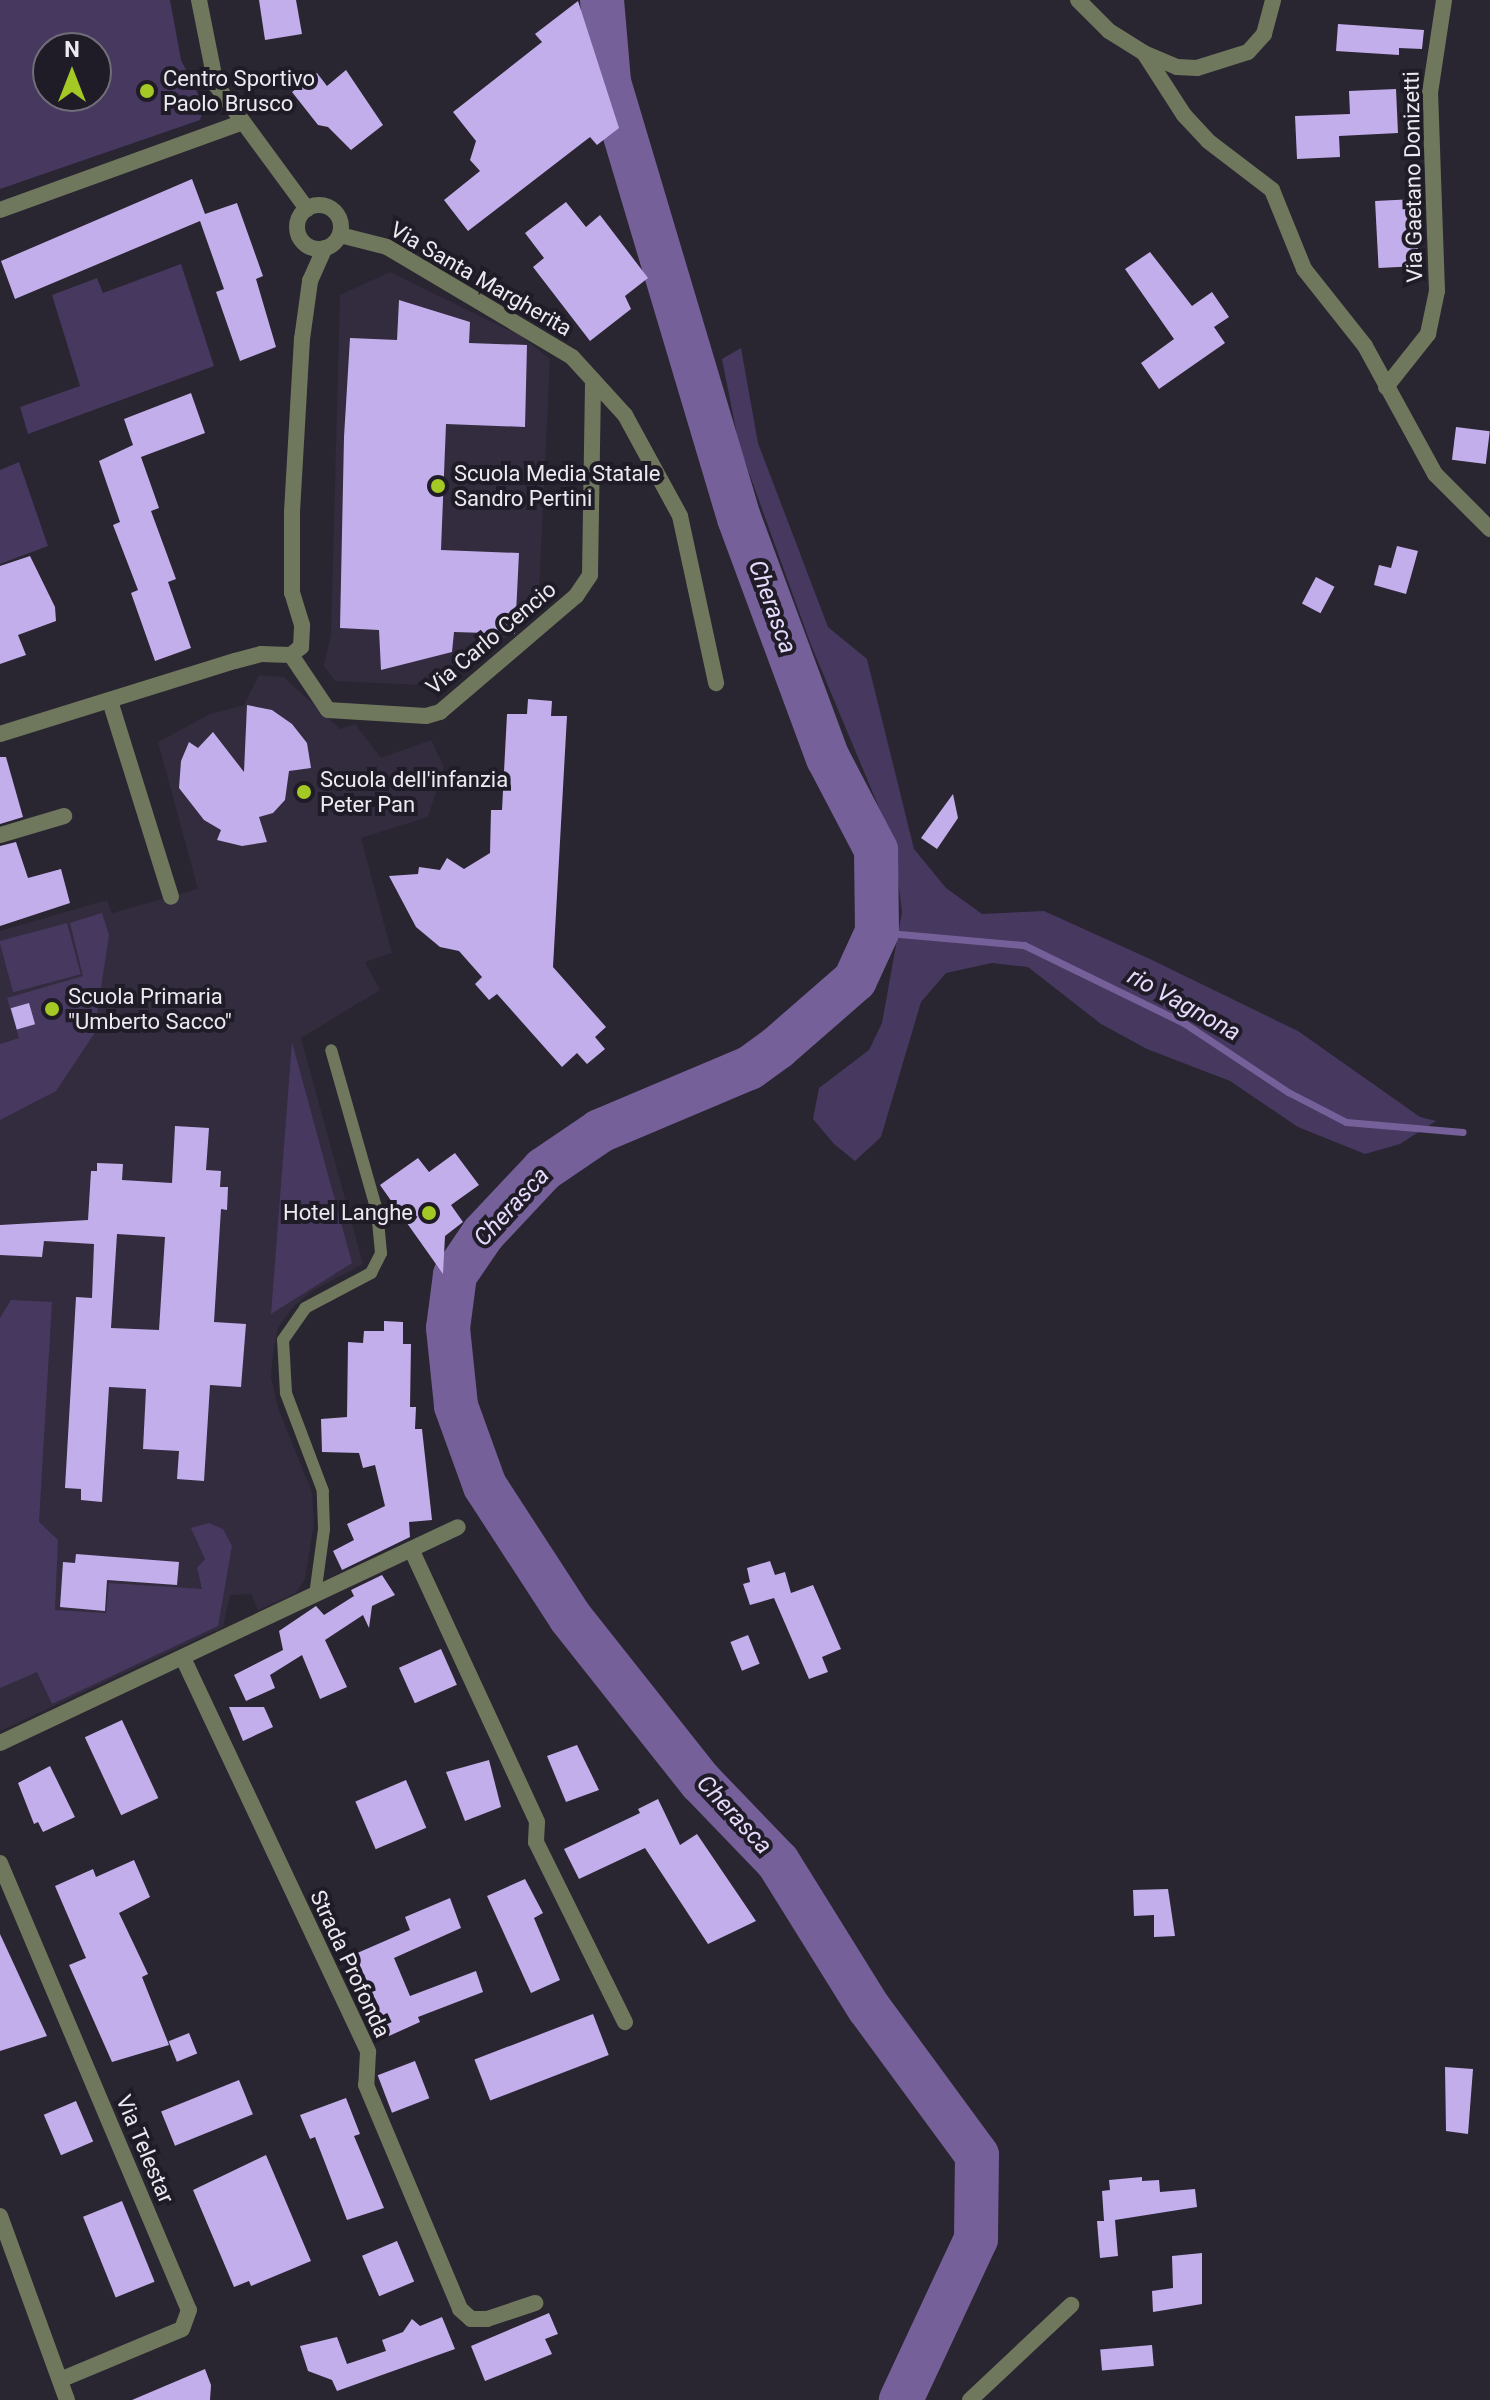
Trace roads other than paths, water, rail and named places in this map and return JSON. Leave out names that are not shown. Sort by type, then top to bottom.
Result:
[{"type":"street","points":[[199,0],[216,85],[240,123],[307,209]]},
{"type":"street","points":[[1078,0],[1109,31],[1144,53],[1177,67],[1224,62],[1248,52],[1264,34],[1273,0]]},
{"type":"street","name":"Via Gaetano Donizetti","points":[[1386,387],[1428,334],[1437,291],[1430,93],[1444,0]]},
{"type":"street","points":[[1144,53],[1200,132],[1272,190],[1304,269],[1365,346],[1435,474],[1490,529]]},
{"type":"street","points":[[0,210],[240,123]]},
{"type":"street","points":[[0,734],[261,654],[291,655],[303,637],[292,593],[302,339],[310,281],[325,248],[340,235],[340,221],[333,210],[320,205],[307,209],[299,220],[298,234],[312,248],[325,248]]},
{"type":"street","name":"Via Santa Margherita","points":[[340,235],[387,247],[572,357],[625,415],[680,516],[716,683]]},
{"type":"street","name":"Via Carlo Cencio","points":[[291,655],[328,710],[426,716],[440,712],[576,596],[590,575],[593,380]]},
{"type":"street","points":[[110,701],[171,897]]},
{"type":"street","points":[[0,835],[64,816]]},
{"type":"street","points":[[0,1743],[458,1527]]},
{"type":"street","points":[[412,1551],[537,1822],[536,1842],[625,2022]]},
{"type":"street","name":"Strada Profonda","points":[[183,1658],[368,2052],[366,2085],[460,2309],[471,2319],[487,2319],[535,2303]]},
{"type":"street","name":"Via Telestar","points":[[0,1863],[189,2310],[182,2329],[60,2380]]},
{"type":"street","points":[[0,2216],[67,2400]]},
{"type":"street","points":[[970,2400],[1071,2305]]},
{"type":"lane","points":[[315,1595],[323,1491],[286,1393],[283,1340],[305,1308],[371,1273],[381,1253],[377,1211],[331,1050]]},
{"type":"waterway","name":"Cherasca","points":[[602,0],[609,82],[739,518],[828,758],[876,850],[877,932],[855,980],[777,1048],[749,1068],[600,1131],[544,1169],[483,1234],[455,1275],[448,1328],[456,1406],[485,1486],[570,1617],[701,1782],[778,1862],[869,2008],[977,2155],[976,2239],[901,2400]]},
{"type":"waterway","name":"rio Vagnona","points":[[877,932],[1024,945],[1184,1023],[1288,1092],[1346,1122],[1463,1132]]},
{"type":"place","name":"Centro Sportivo Paolo Brusco","points":[[147,91]]},
{"type":"place","name":"Scuola Media Statale Sandro Pertini","points":[[438,486]]},
{"type":"place","name":"Scuola dell'infanzia Peter Pan","points":[[304,792]]},
{"type":"place","name":"Scuola Primaria \"Umberto Sacco\"","points":[[52,1009]]},
{"type":"place","name":"Hotel Langhe","points":[[429,1213]]}]
